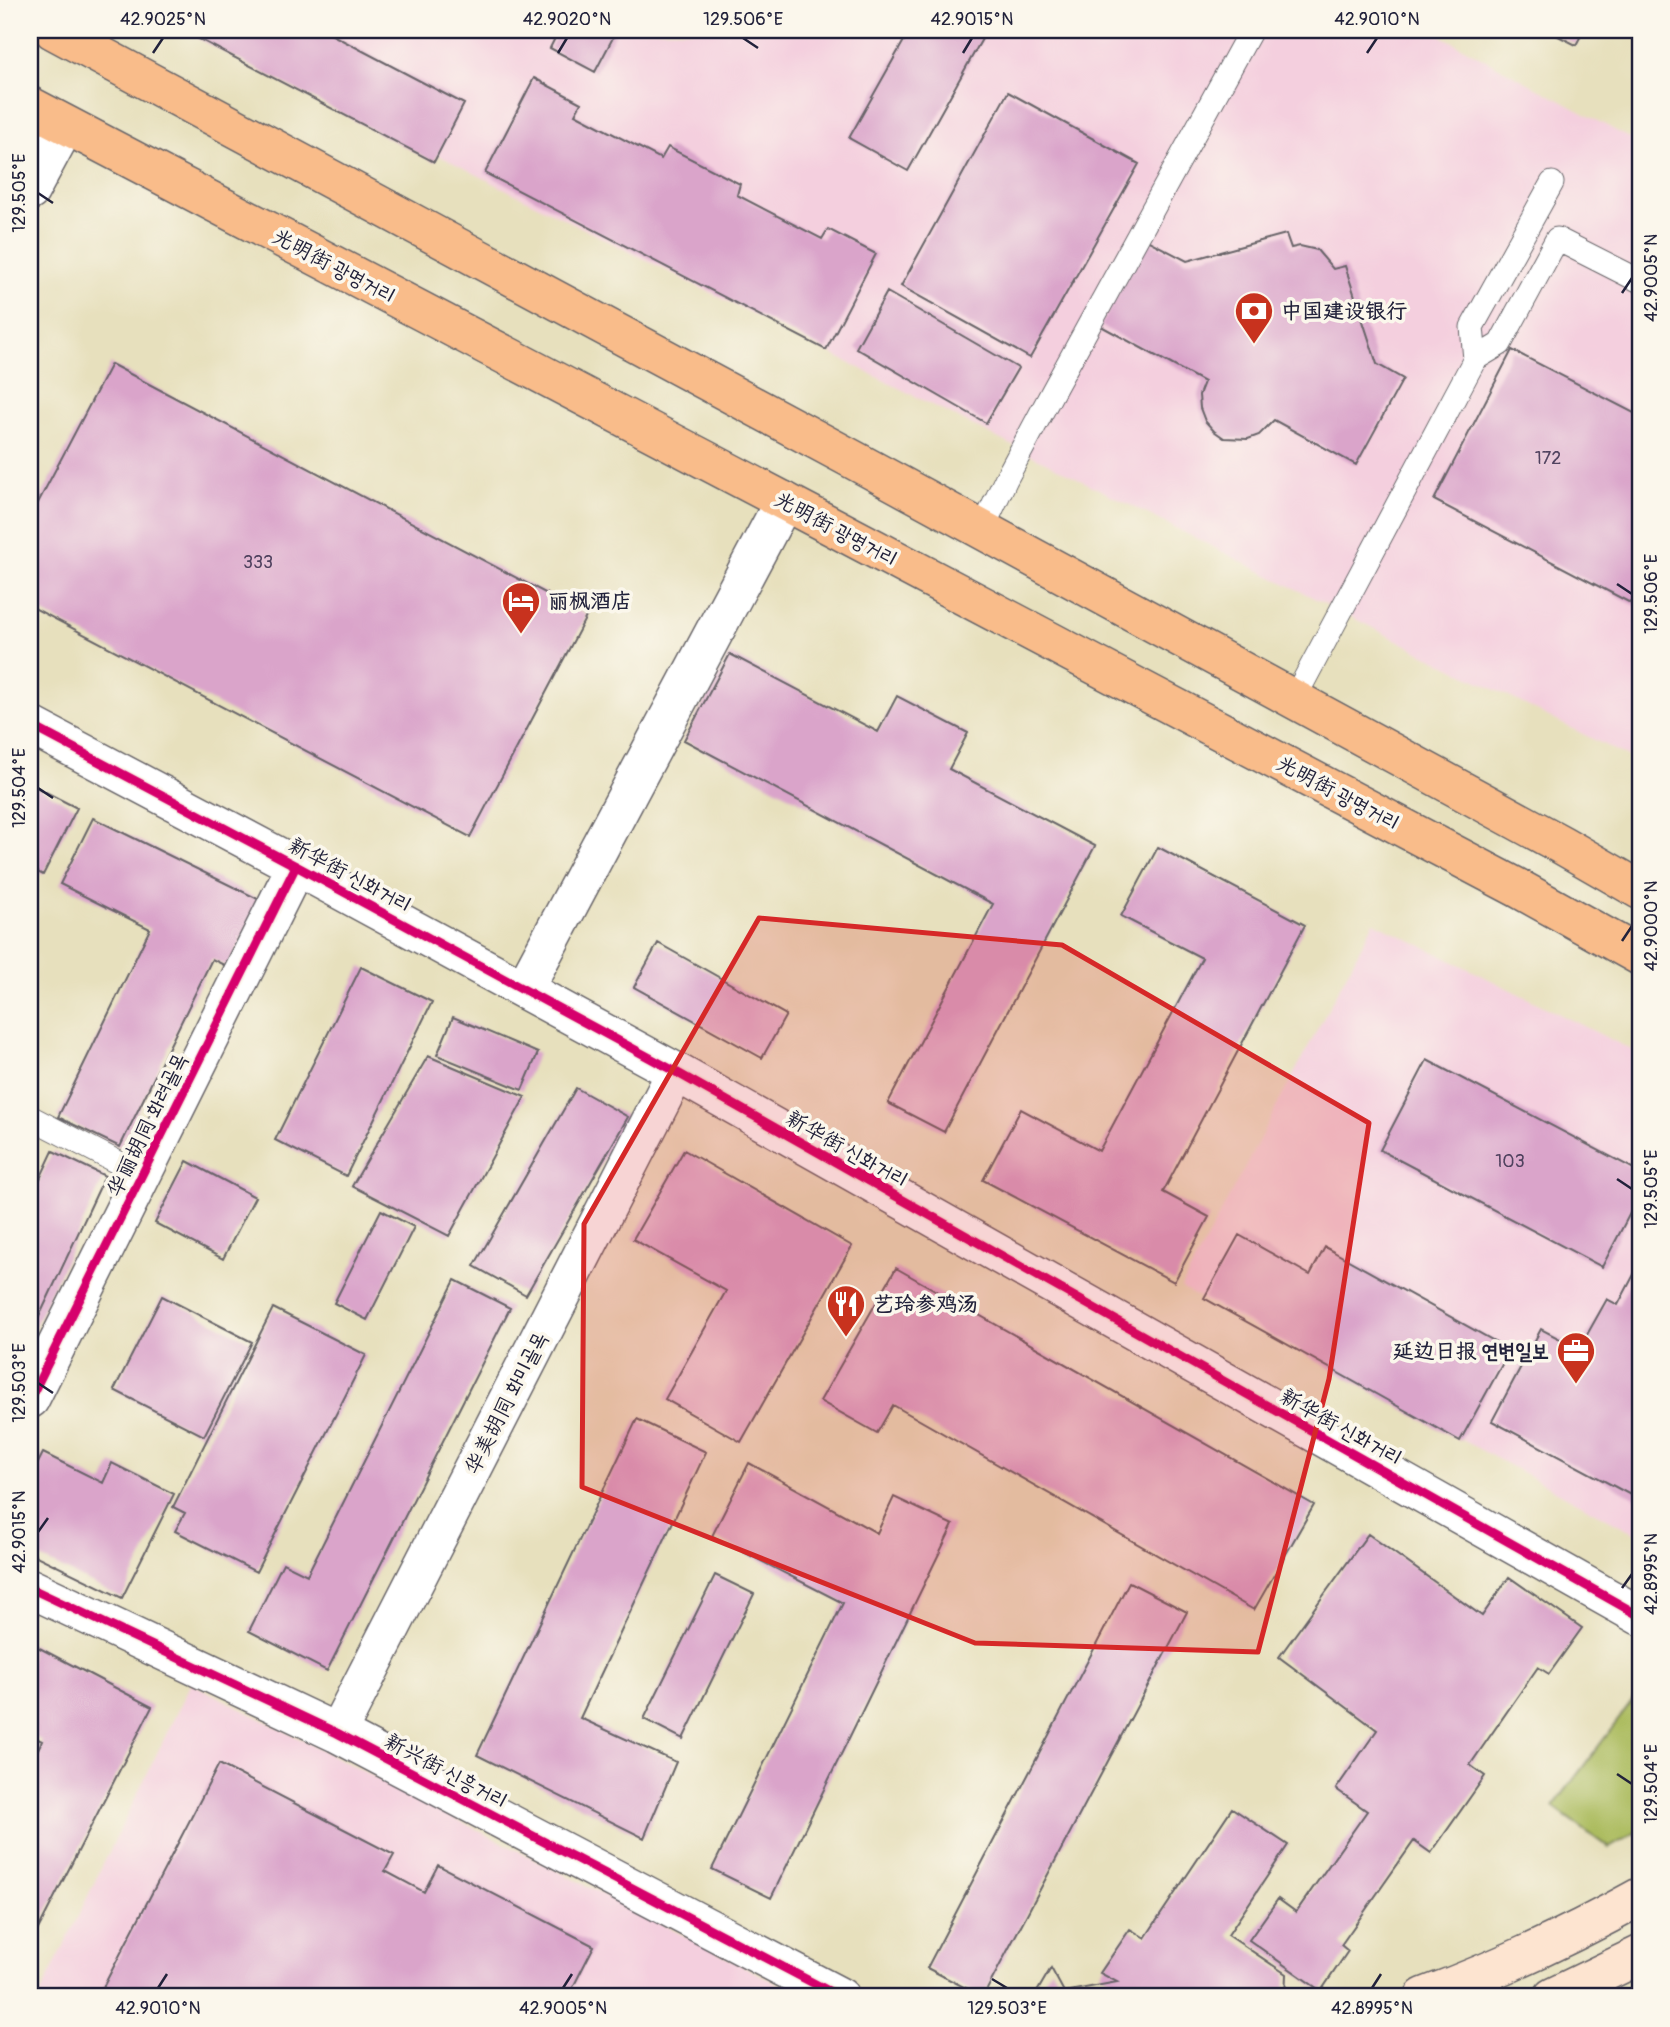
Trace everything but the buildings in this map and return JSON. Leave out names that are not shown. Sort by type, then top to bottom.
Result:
[{"type":"main road","points":[[53,30],[1294,699],[1640,890]]},
{"type":"main road","name":"光明街 광명거리","points":[[30,106],[1516,887],[1640,956]]},
{"type":"main road","points":[[1424,1997],[1489,1973],[1582,1929],[1640,1896]]},
{"type":"main road","points":[[1553,1997],[1640,1955]]},
{"type":"street","points":[[30,191],[65,126]]},
{"type":"street","points":[[524,989],[784,501]]},
{"type":"street","name":"新华街 신화거리","points":[[30,725],[676,1072],[1640,1616]]},
{"type":"street","name":"华丽胡同 화려골목","points":[[30,1399],[296,866]]},
{"type":"street","name":"华美胡同 화미골목","points":[[337,1733],[676,1072]]},
{"type":"street","name":"新兴街 신흥거리","points":[[30,1588],[337,1733],[840,1997]]},
{"type":"lane","points":[[982,530],[1006,478],[1251,30]]},
{"type":"lane","points":[[1475,359],[1472,327],[1552,183]]},
{"type":"lane","points":[[1294,699],[1475,359],[1500,344],[1557,239],[1640,281]]},
{"type":"lane","points":[[30,1117],[142,1175]]},
{"type":"highlighted area","points":[[759,918],[1062,945],[1369,1123],[1329,1379],[1258,1652],[975,1643],[582,1487],[584,1224]]},
{"type":"shaded area","points":[[191,30],[1431,30],[1640,144],[1640,763]]},
{"type":"shaded area","points":[[1374,922],[1640,1054],[1640,1536],[1181,1288]]},
{"type":"shaded area","points":[[191,1683],[804,1997],[39,1997]]},
{"type":"green space","points":[[1640,1691],[1640,1830],[1609,1848],[1553,1807]]},
{"type":"cycle path","points":[[30,725],[676,1072],[1640,1616]]},
{"type":"cycle path","points":[[30,1399],[296,866]]},
{"type":"cycle path","points":[[30,1588],[337,1733],[840,1997]]},
{"type":"place","name":"中国建设银行","points":[[1254,345]]},
{"type":"place","name":"丽枫酒店","points":[[521,635]]},
{"type":"place","name":"艺玲参鸡汤","points":[[846,1338]]},
{"type":"place","name":"延边日报 연변일보","points":[[1576,1385]]}]
